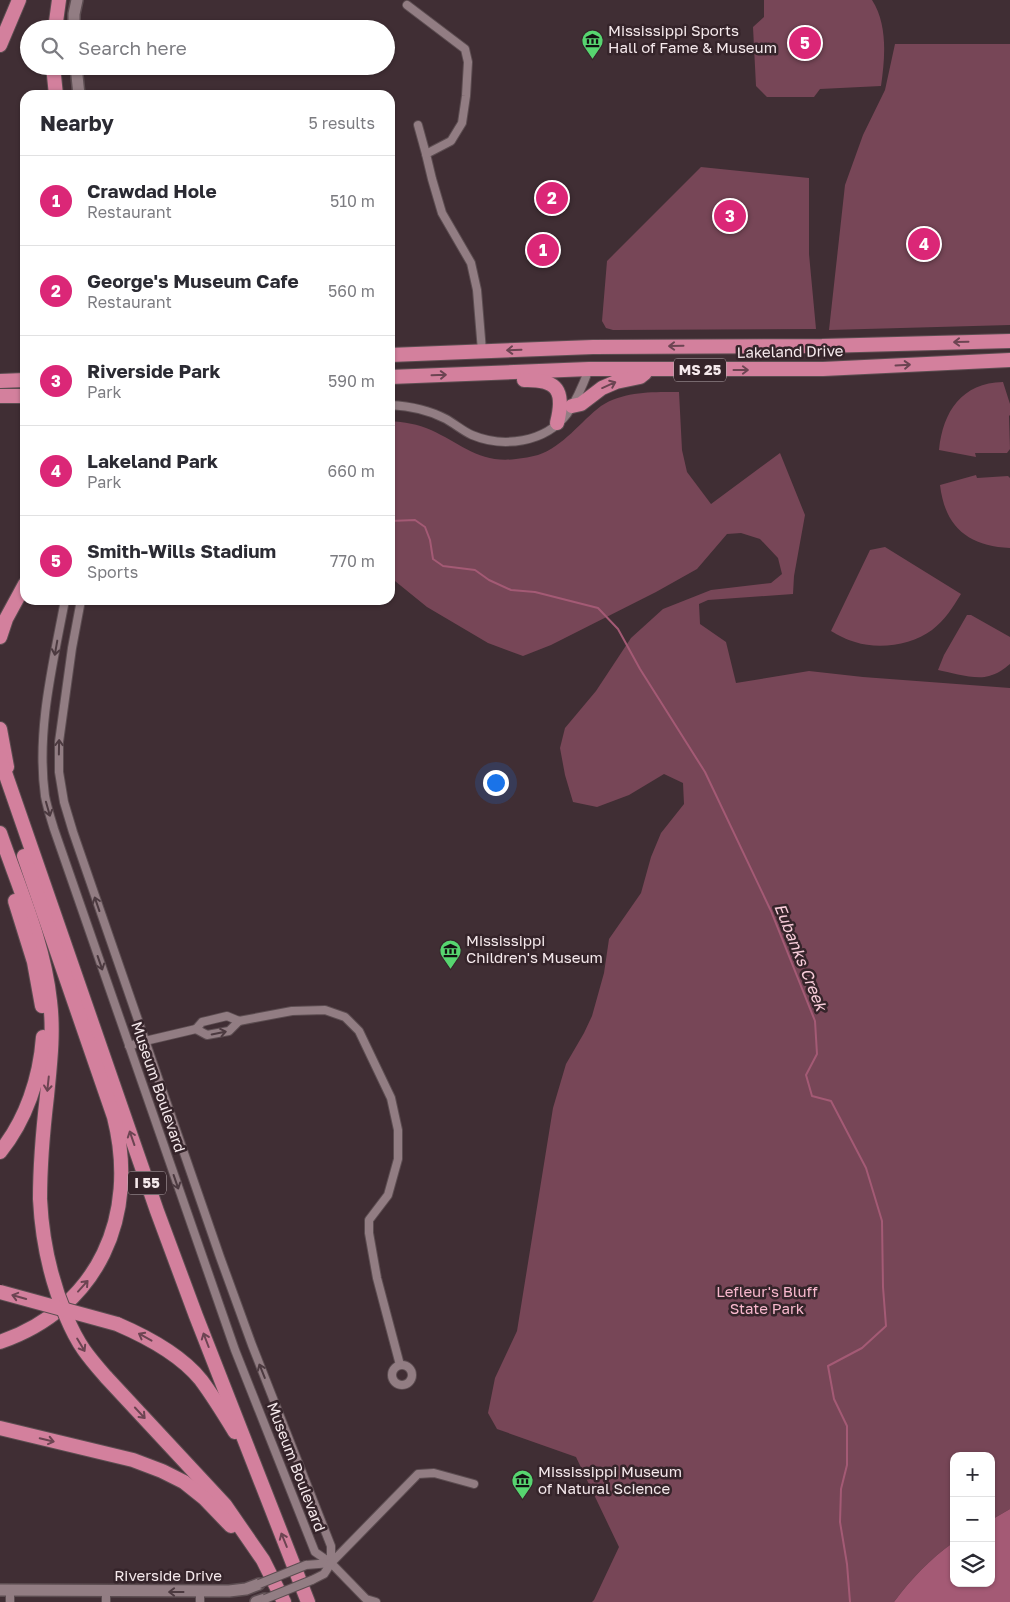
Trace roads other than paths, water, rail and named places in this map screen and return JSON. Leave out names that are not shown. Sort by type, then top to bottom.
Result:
[{"type":"highway","points":[[0,45],[19,0]]},
{"type":"highway","points":[[56,20],[59,0]]},
{"type":"highway","points":[[54,75],[55,90]]},
{"type":"highway","name":"Lakeland Drive","points":[[395,355],[593,347],[822,346],[1010,341]]},
{"type":"highway","points":[[936,342],[936,363]]},
{"type":"highway","points":[[822,346],[823,369]]},
{"type":"highway","points":[[589,369],[593,347]]},
{"type":"highway","points":[[482,351],[487,373],[500,381],[547,381],[554,387],[561,400],[557,423]]},
{"type":"highway","name":"Lakeland Drive","points":[[395,377],[589,369],[823,369],[1010,360]]},
{"type":"highway","points":[[572,406],[581,404],[593,394],[616,382],[640,377],[648,370]]},
{"type":"highway","points":[[0,381],[20,380]]},
{"type":"highway","points":[[0,396],[20,396]]},
{"type":"highway","points":[[0,637],[6,620],[20,593]]},
{"type":"highway","points":[[0,729],[13,794]]},
{"type":"highway","name":"I 55","points":[[0,758],[157,1211],[308,1602]]},
{"type":"highway","points":[[0,786],[114,1117],[119,1137],[122,1177],[116,1223],[89,1279],[54,1314],[32,1328],[0,1342]]},
{"type":"highway","points":[[0,834],[9,884],[34,962],[42,1010],[43,1030],[40,1065],[33,1090],[21,1118],[0,1152]]},
{"type":"highway","points":[[0,834],[35,932],[46,972],[50,1002],[52,1026],[40,1199],[45,1250],[60,1301],[71,1328],[83,1349],[106,1378],[225,1505],[263,1560],[284,1602]]},
{"type":"highway","points":[[0,1292],[117,1324],[159,1345],[200,1378],[254,1465]]},
{"type":"highway","points":[[0,1428],[133,1460],[162,1471],[184,1482],[204,1498],[233,1528],[250,1540]]},
{"type":"street","points":[[74,20],[77,0]]},
{"type":"street","points":[[408,5],[465,49],[468,62],[462,123],[451,141],[426,154]]},
{"type":"street","points":[[77,75],[78,90]]},
{"type":"street","points":[[418,125],[442,213],[471,263],[478,290],[482,351]]},
{"type":"street","points":[[395,405],[425,411],[445,419],[471,434],[490,441],[527,440],[548,431],[566,416],[579,396],[589,369]]},
{"type":"street","name":"Museum Boulevard","points":[[64,605],[42,735],[45,798],[62,852],[235,1350],[315,1552],[331,1562]]},
{"type":"street","name":"Museum Boulevard","points":[[80,605],[59,742],[59,772],[64,802],[245,1327],[331,1546],[331,1562]]},
{"type":"street","points":[[48,697],[65,698]]},
{"type":"street","points":[[62,852],[78,847]]},
{"type":"street","points":[[129,1046],[196,1029],[202,1022],[227,1016],[238,1021],[292,1011],[325,1010],[345,1017],[359,1031],[391,1098],[398,1130],[398,1160],[388,1195],[369,1220],[369,1234],[377,1278],[400,1365]]},
{"type":"street","points":[[196,1029],[207,1035],[230,1031],[238,1021]]},
{"type":"street","points":[[260,1600],[324,1574],[331,1562],[418,1474],[434,1473],[474,1484]]},
{"type":"street","points":[[331,1562],[366,1599],[376,1602]]},
{"type":"street","name":"Riverside Drive","points":[[5,1590],[106,1597],[200,1597],[246,1590],[306,1565],[331,1562]]},
{"type":"street","points":[[5,1590],[10,1602]]},
{"type":"waterway","name":"Eubanks Creek","points":[[395,521],[415,520],[425,527],[430,540],[433,559],[443,566],[475,570],[489,580],[511,590],[535,592],[598,608],[618,629],[640,669],[705,772],[771,911],[815,1021],[817,1054],[806,1075],[812,1096],[831,1101],[866,1168],[882,1221],[883,1287],[886,1326],[862,1348],[828,1366],[834,1399],[847,1426],[847,1465],[841,1489],[840,1522],[847,1564],[850,1602]]},
{"type":"place","name":"Smith-Wills Stadium","points":[[805,43]]},
{"type":"place","name":"Mississippi Sports Hall of Fame & Museum","points":[[592,59]]},
{"type":"place","name":"George's Museum Cafe","points":[[552,198]]},
{"type":"place","name":"Riverside Park","points":[[730,216]]},
{"type":"place","name":"Lakeland Park","points":[[924,244]]},
{"type":"place","name":"Crawdad Hole","points":[[543,250]]},
{"type":"place","name":"Mississippi Children's Museum","points":[[450,969]]},
{"type":"place","name":"Mississippi Museum of Natural Science","points":[[522,1500]]},
{"type":"park label","name":"Lefleur's Bluff State Park","points":[[767,1300]]}]
